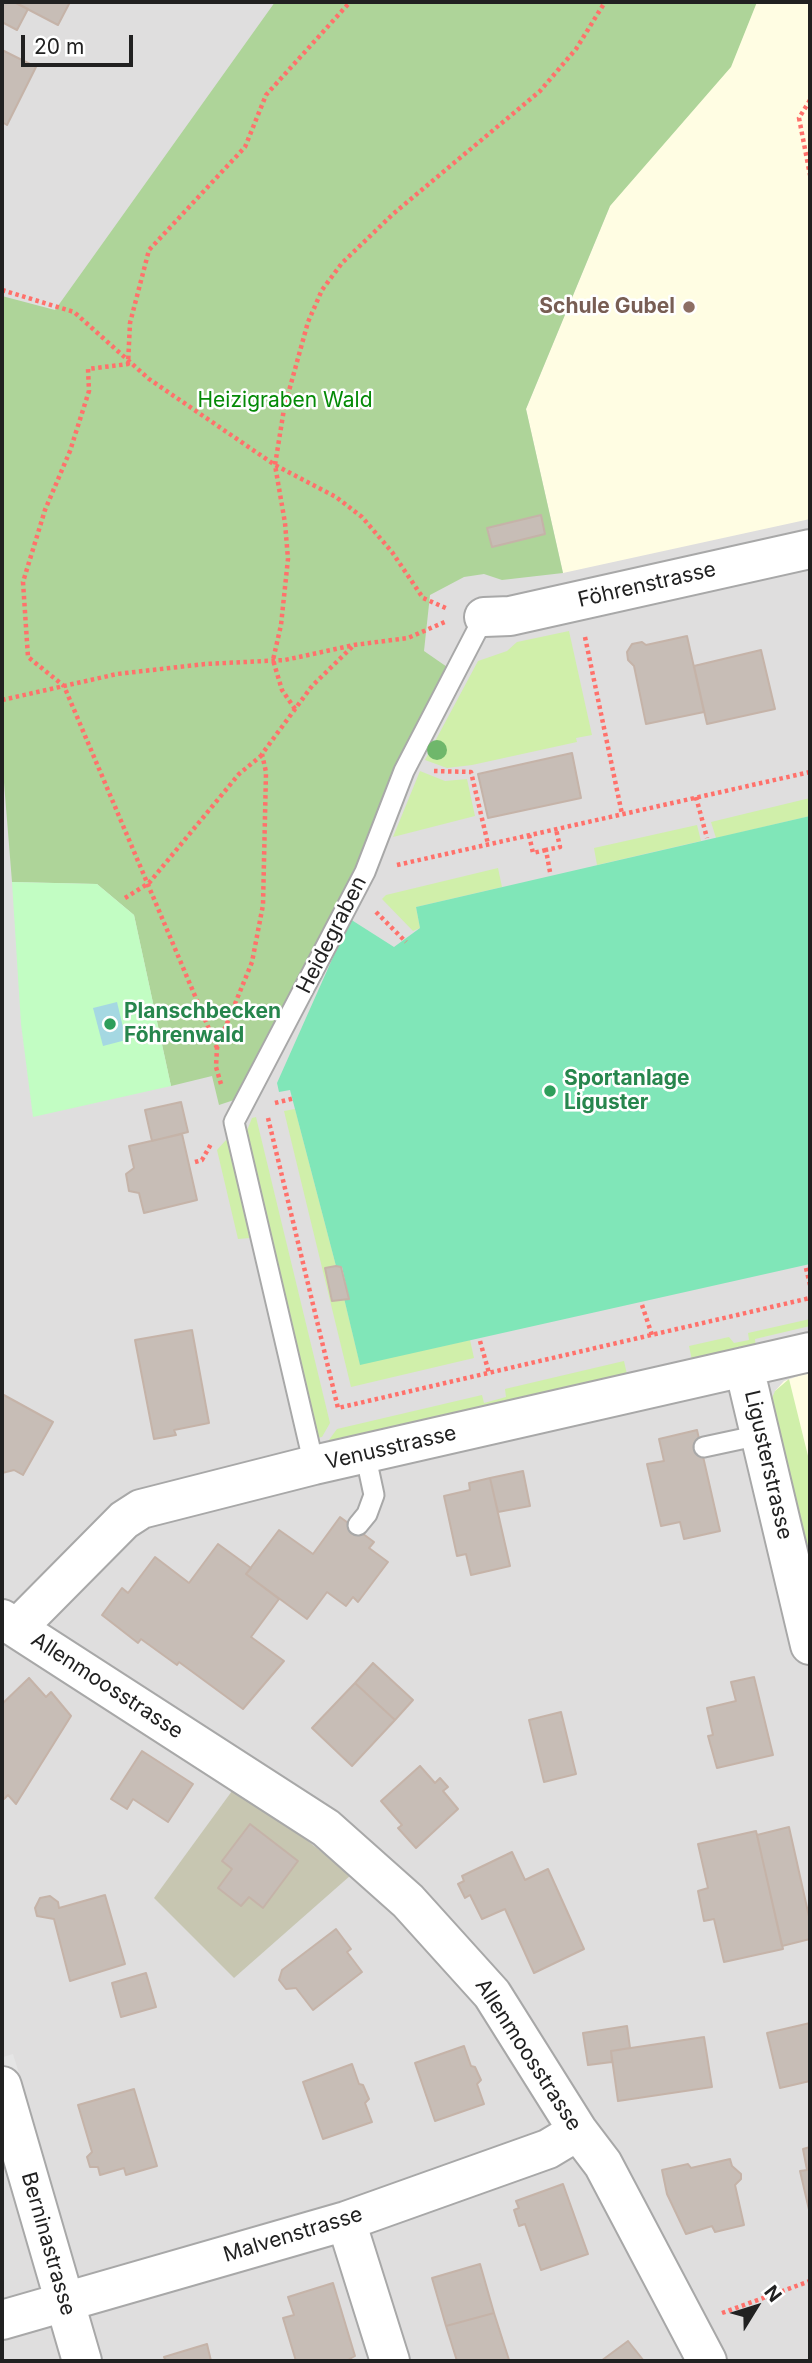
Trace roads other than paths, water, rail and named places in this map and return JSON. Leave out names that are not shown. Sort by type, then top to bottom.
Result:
[{"type":"street","name":"Föhrenstrasse","points":[[460,615],[510,616],[810,549]]},
{"type":"street","name":"Venusstrasse","points":[[9,1623],[124,1520],[141,1509],[365,1453],[810,1352]]},
{"type":"street","name":"Ligusterstrasse","points":[[744,1367],[810,1645]]},
{"type":"street","name":"Allenmoosstrasse","points":[[9,1623],[326,1828],[408,1901],[492,1994],[578,2131],[603,2164],[707,2361]]},
{"type":"street","name":"Berninastrasse","points":[[2,2086],[82,2361]]},
{"type":"street","name":"Malvenstrasse","points":[[2,2320],[346,2221],[548,2149],[578,2131]]},
{"type":"street","points":[[346,2221],[390,2361]]},
{"type":"lane","name":"Heidegraben","points":[[314,1465],[234,1122],[259,1079],[365,872],[410,760],[460,615]]},
{"type":"lane","points":[[704,1447],[761,1435]]},
{"type":"lane","points":[[358,1525],[368,1514],[374,1495],[365,1453]]},
{"type":"water","name":"Planschbecken Föhrenwald","points":[[117,1002],[126,1040],[103,1046],[93,1008]]},
{"type":"place","name":"Schule Gubel","points":[[689,307]]},
{"type":"place","name":"Planschbecken Föhrenwald","points":[[110,1024]]},
{"type":"place","name":"Sportanlage Liguster","points":[[550,1091]]},
{"type":"park label","name":"Heizigraben Wald","points":[[285,401]]}]
